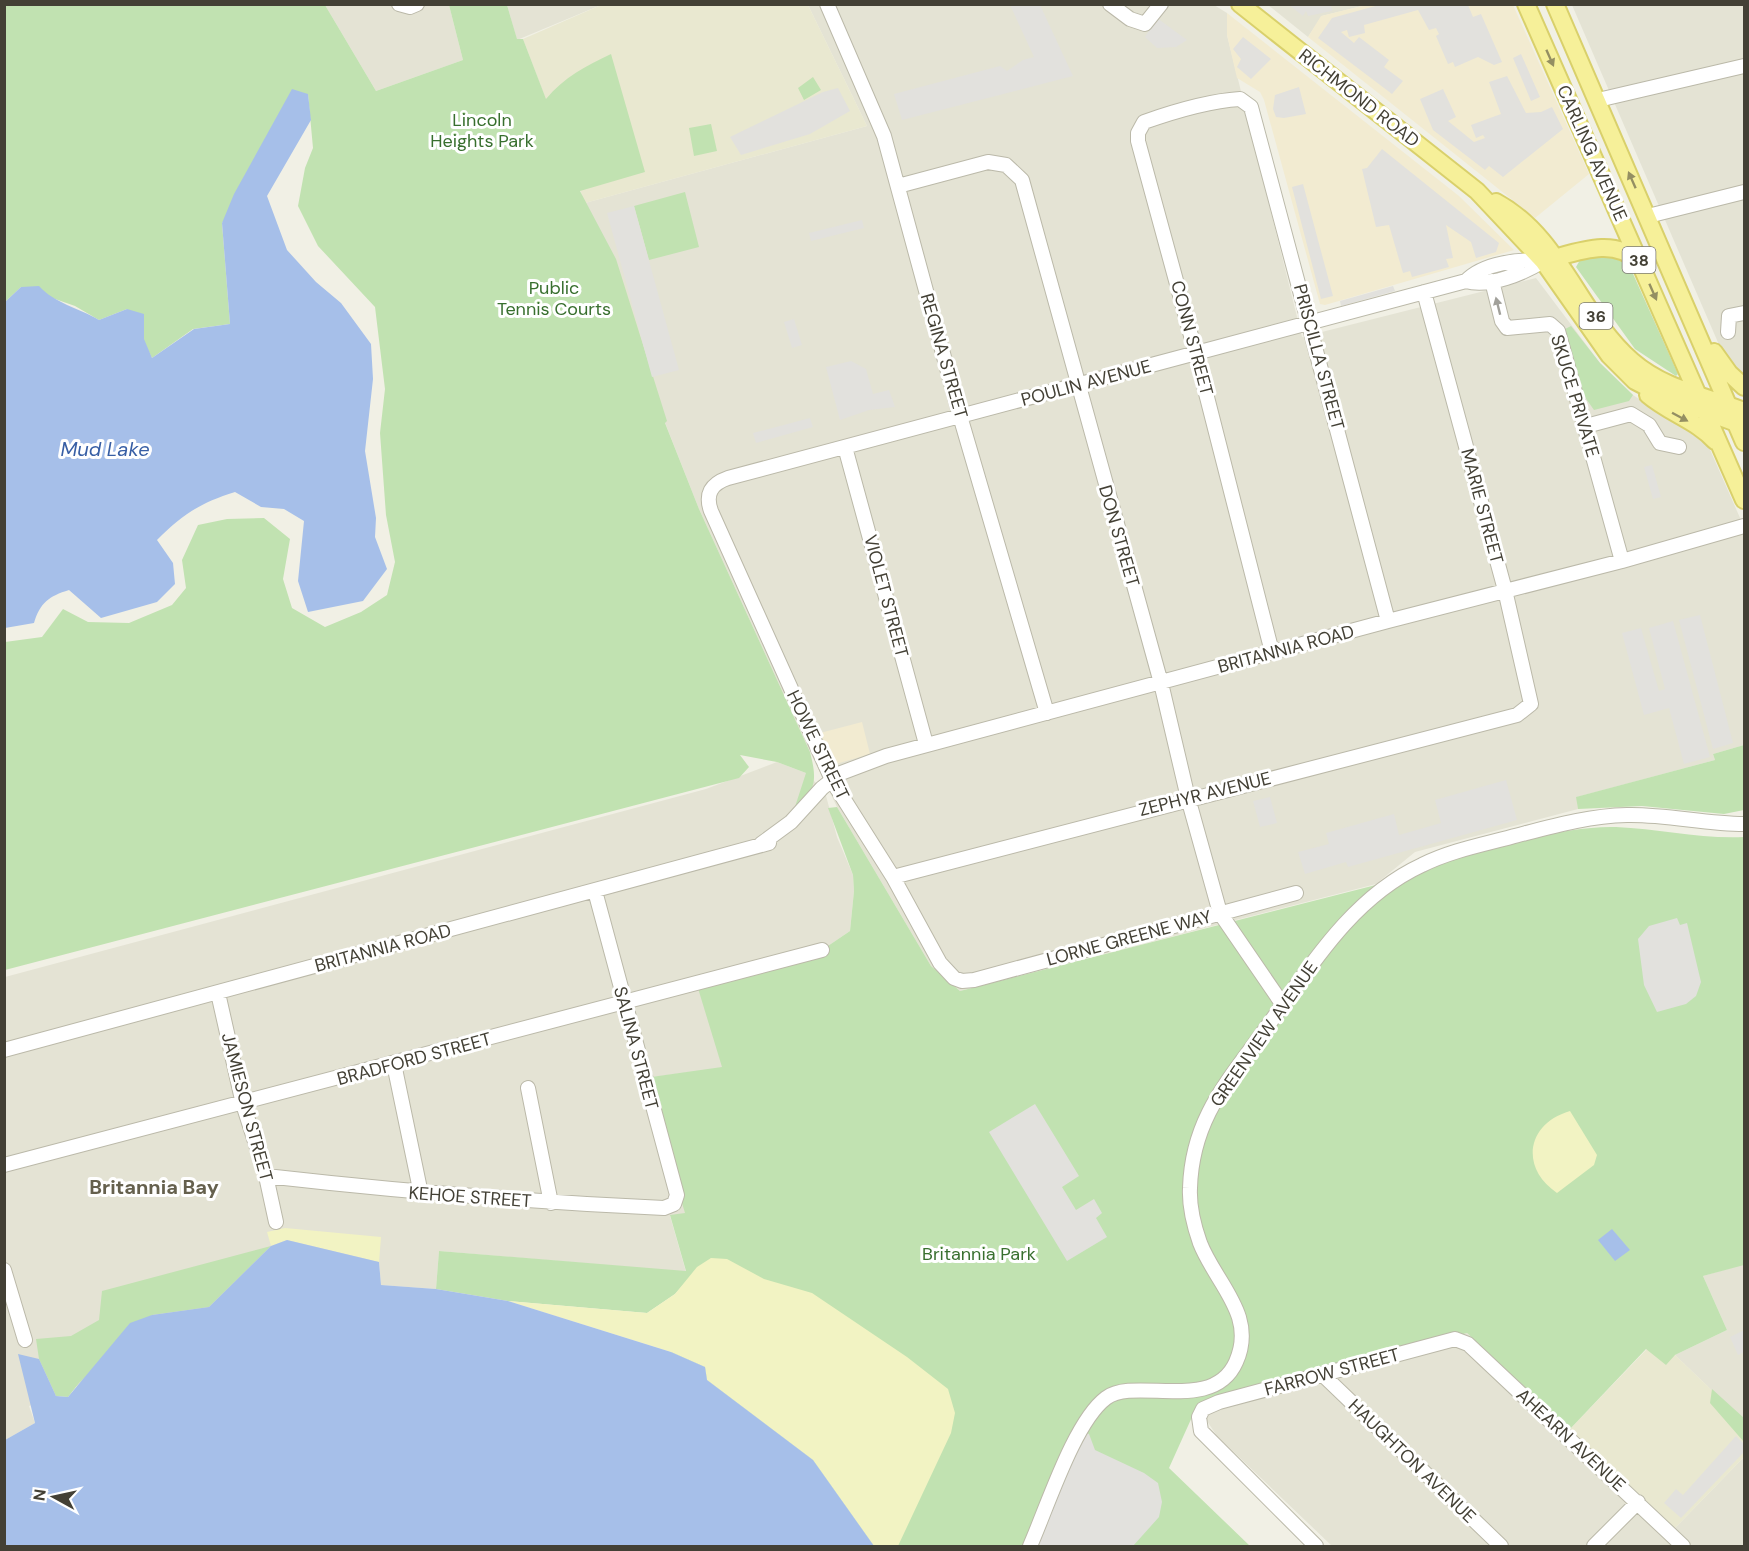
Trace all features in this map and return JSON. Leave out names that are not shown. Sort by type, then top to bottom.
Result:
[{"type":"main road","name":"RICHMOND ROAD","points":[[1240,4],[1477,192],[1549,259],[1624,354],[1659,380],[1699,397],[1728,405]]},
{"type":"main road","name":"CARLING AVENUE","points":[[1526,4],[1744,500]]},
{"type":"main road","name":"CARLING AVENUE","points":[[1555,4],[1681,291],[1728,405],[1742,420],[1744,442]]},
{"type":"main road","points":[[1599,248],[1614,230],[1615,206]]},
{"type":"main road","points":[[1599,248],[1627,251],[1641,266]]},
{"type":"main road","name":"POULIN AVENUE","points":[[1549,259],[1599,248]]},
{"type":"main road","name":"RICHMOND ROAD","points":[[1549,259],[1609,355],[1635,381],[1706,413],[1742,420]]},
{"type":"main road","points":[[1681,291],[1718,359],[1744,387]]},
{"type":"main road","points":[[1635,381],[1662,407],[1706,432],[1727,461]]},
{"type":"street","points":[[399,4],[410,7],[417,4]]},
{"type":"street","name":"REGINA STREET","points":[[827,4],[884,136],[960,416],[1047,713]]},
{"type":"street","points":[[1110,4],[1130,20],[1145,24],[1161,4]]},
{"type":"street","points":[[1598,100],[1744,66]]},
{"type":"street","name":"PRISCILLA STREET","points":[[1240,99],[1251,107],[1388,621]]},
{"type":"street","name":"CONN STREET","points":[[1240,99],[1225,100],[1167,114],[1144,122],[1138,134],[1272,652]]},
{"type":"street","name":"DON STREET","points":[[898,186],[988,162],[1006,165],[1022,180],[1161,683],[1188,798],[1220,913],[1283,1005]]},
{"type":"street","points":[[1648,216],[1744,192]]},
{"type":"street","name":"POULIN AVENUE","points":[[1466,281],[1476,285],[1492,281],[1528,271],[1549,259]]},
{"type":"street","name":"POULIN AVENUE","points":[[710,492],[715,484],[728,478],[1466,281],[1474,273],[1512,262],[1549,259]]},
{"type":"street","name":"SKUCE PRIVATE","points":[[1492,281],[1502,321],[1507,328],[1550,324],[1555,327],[1560,336],[1622,561]]},
{"type":"street","name":"MARIE STREET","points":[[1424,292],[1505,590],[1531,704],[1517,715]]},
{"type":"street","points":[[1728,332],[1730,316],[1744,313]]},
{"type":"street","points":[[1586,426],[1631,414],[1649,425],[1660,443],[1679,447]]},
{"type":"street","name":"VIOLET STREET","points":[[845,447],[926,744]]},
{"type":"street","name":"HOWE STREET","points":[[710,492],[711,512],[833,782],[893,877],[940,963],[954,978],[962,981]]},
{"type":"street","name":"BRITANNIA ROAD","points":[[4,1050],[761,844],[791,822],[822,788],[833,782],[841,773],[926,744],[1622,561],[1744,525]]},
{"type":"street","name":"ZEPHYR AVENUE","points":[[893,877],[1188,798],[1517,715]]},
{"type":"street","name":"GREENVIEW AVENUE","points":[[1030,1546],[1078,1436],[1088,1418],[1105,1399],[1117,1392],[1178,1393],[1212,1385],[1230,1375],[1237,1360],[1243,1330],[1241,1318],[1200,1244],[1191,1208],[1192,1168],[1202,1124],[1220,1092],[1354,912],[1402,876],[1441,857],[1586,818],[1639,815],[1744,824]]},
{"type":"street","name":"SALINA STREET","points":[[595,891],[677,1195],[674,1204]]},
{"type":"street","name":"LORNE GREENE WAY","points":[[962,981],[974,980],[1296,893]]},
{"type":"street","name":"BRADFORD STREET","points":[[4,1165],[624,1004],[822,950]]},
{"type":"street","name":"JAMIESON STREET","points":[[218,993],[243,1104],[266,1176],[276,1222]]},
{"type":"street","points":[[394,1064],[422,1194]]},
{"type":"street","points":[[528,1088],[551,1203]]},
{"type":"street","name":"KEHOE STREET","points":[[266,1176],[422,1194],[551,1203],[663,1208],[674,1204]]},
{"type":"street","points":[[4,1270],[25,1340]]},
{"type":"street","name":"FARROW STREET","points":[[1316,1546],[1201,1431],[1199,1417],[1203,1409],[1455,1339]]},
{"type":"street","name":"AHEARN AVENUE","points":[[1455,1339],[1468,1344],[1683,1546]]},
{"type":"street","name":"HAUGHTON AVENUE","points":[[1323,1375],[1501,1546]]},
{"type":"street","points":[[1594,1546],[1638,1502]]},
{"type":"shaded area","points":[[325,5],[449,5],[463,60],[376,91]]},
{"type":"shaded area","points":[[507,5],[601,5],[517,40]]},
{"type":"shaded area","points":[[601,5],[808,5],[867,126],[585,203],[523,39]]},
{"type":"shaded area","points":[[808,5],[1214,5],[1227,13],[1227,35],[1302,337],[1536,278],[1600,363],[1633,395],[1708,445],[1744,527],[1744,745],[1713,754],[1715,760],[1577,797],[1578,809],[1415,852],[1376,884],[960,991],[931,966],[837,807],[810,752],[699,509],[623,316],[585,203],[867,126]]},
{"type":"shaded area","points":[[1010,5],[1040,5],[1073,76],[902,120],[894,94],[1000,66],[1007,71],[1023,60],[1034,57]]},
{"type":"shaded area","points":[[1268,5],[1366,5],[1322,16],[1308,37]]},
{"type":"shaded area","points":[[1289,5],[1331,5],[1332,11],[1308,16],[1306,11],[1303,16]]},
{"type":"shaded area","points":[[1366,5],[1513,5],[1589,174],[1535,218],[1308,37],[1321,16]]},
{"type":"shaded area","points":[[1379,5],[1468,5],[1473,17],[1481,14],[1502,62],[1494,65],[1478,57],[1455,67],[1453,62],[1448,64],[1436,36],[1439,34],[1436,28],[1429,30],[1418,10],[1364,25],[1365,33],[1349,37],[1347,30],[1341,32],[1354,43],[1359,37],[1389,60],[1384,67],[1403,81],[1392,94],[1318,38],[1332,18]]},
{"type":"shaded area","points":[[1572,5],[1744,5],[1744,376],[1723,354]]},
{"type":"shaded area","points":[[1227,13],[1459,196],[1514,250],[1325,305],[1320,304],[1264,100],[1260,92],[1237,78],[1227,35]]},
{"type":"shaded area","points":[[1157,18],[1187,40],[1176,47],[1157,48],[1145,37]]},
{"type":"shaded area","points":[[1243,37],[1271,59],[1251,79],[1237,67],[1241,59],[1233,49]]},
{"type":"shaded area","points":[[1521,54],[1540,97],[1531,101],[1513,58]]},
{"type":"shaded area","points":[[1507,76],[1526,113],[1541,112],[1552,107],[1563,129],[1503,177],[1489,166],[1485,170],[1433,130],[1420,99],[1443,89],[1456,117],[1448,121],[1474,142],[1485,138],[1483,135],[1476,138],[1471,125],[1501,114],[1489,82]]},
{"type":"shaded area","points":[[1299,87],[1306,114],[1276,117],[1273,109],[1275,95]]},
{"type":"shaded area","points":[[838,88],[850,111],[810,134],[741,155],[730,137],[823,92]]},
{"type":"shaded area","points":[[1382,149],[1499,243],[1496,252],[1476,258],[1471,242],[1446,225],[1453,258],[1446,259],[1449,267],[1412,277],[1410,271],[1403,273],[1389,225],[1376,227],[1362,169],[1367,168]]},
{"type":"shaded area","points":[[1303,184],[1333,296],[1321,299],[1292,187]]},
{"type":"shaded area","points":[[634,206],[679,370],[652,377],[607,213]]},
{"type":"shaded area","points":[[862,220],[864,228],[811,241],[809,233]]},
{"type":"shaded area","points":[[1393,286],[1395,291],[1341,306],[1340,301]]},
{"type":"shaded area","points":[[794,319],[802,345],[792,348],[784,322]]},
{"type":"shaded area","points":[[851,361],[866,369],[873,394],[889,390],[895,407],[869,410],[840,420],[826,367]]},
{"type":"shaded area","points":[[810,418],[813,427],[756,443],[753,433]]},
{"type":"shaded area","points":[[1652,465],[1661,497],[1653,499],[1644,467]]},
{"type":"shaded area","points":[[1700,615],[1733,743],[1713,749],[1679,620]]},
{"type":"shaded area","points":[[1673,621],[1710,757],[1684,764],[1669,708],[1644,715],[1622,633],[1641,628],[1659,691],[1665,689],[1649,628]]},
{"type":"shaded area","points":[[862,722],[870,754],[836,764],[820,733]]},
{"type":"shaded area","points":[[777,762],[806,773],[825,792],[837,837],[853,875],[854,891],[850,931],[822,950],[722,1068],[645,1078],[686,1214],[670,1216],[686,1272],[439,1251],[436,1289],[381,1285],[379,1262],[29,1406],[35,1423],[5,1440],[5,977],[706,789]]},
{"type":"shaded area","points":[[1506,780],[1517,820],[1348,867],[1346,862],[1305,874],[1298,852],[1329,844],[1326,833],[1394,814],[1399,835],[1441,823],[1435,800]]},
{"type":"shaded area","points":[[1270,797],[1277,823],[1260,827],[1253,801]]},
{"type":"shaded area","points":[[1677,918],[1680,925],[1687,923],[1701,982],[1696,996],[1686,1004],[1657,1012],[1644,985],[1638,939],[1649,926]]},
{"type":"shaded area","points":[[1035,1104],[1079,1176],[1062,1187],[1076,1210],[1094,1199],[1102,1213],[1096,1218],[1107,1237],[1067,1261],[989,1132]]},
{"type":"shaded area","points":[[1744,1264],[1744,1421],[1675,1355],[1727,1330],[1703,1276]]},
{"type":"shaded area","points":[[1744,1330],[1744,1352],[1738,1355],[1730,1337]]},
{"type":"shaded area","points":[[1467,1333],[1675,1528],[1744,1457],[1744,1546],[1332,1546],[1217,1436],[1197,1406]]},
{"type":"shaded area","points":[[1647,1349],[1675,1355],[1744,1421],[1744,1457],[1675,1528],[1570,1429]]},
{"type":"shaded area","points":[[1076,1428],[1089,1434],[1095,1450],[1144,1473],[1158,1483],[1162,1502],[1159,1517],[1133,1546],[1024,1546],[1063,1448]]},
{"type":"shaded area","points":[[1736,1436],[1744,1444],[1744,1452],[1681,1518],[1664,1503],[1676,1489],[1683,1495]]},
{"type":"green space","points":[[5,5],[325,5],[376,91],[463,60],[449,5],[507,5],[517,39],[523,39],[546,99],[568,78],[611,54],[645,172],[580,191],[616,259],[667,421],[665,423],[699,509],[810,752],[814,780],[805,800],[792,816],[806,773],[777,762],[740,755],[749,767],[739,778],[5,970],[5,642],[42,637],[63,609],[88,622],[129,623],[172,605],[186,588],[182,560],[198,525],[227,519],[264,518],[290,539],[283,579],[292,608],[325,627],[361,612],[387,595],[395,562],[386,515],[380,433],[385,389],[375,307],[318,246],[298,206],[305,168],[313,148],[308,94],[222,223],[230,324],[193,329],[152,358],[127,309],[99,320],[75,306],[21,287],[5,302]]},
{"type":"green space","points":[[813,77],[821,90],[804,100],[798,88]]},
{"type":"green space","points":[[711,124],[717,151],[694,156],[689,128]]},
{"type":"green space","points":[[685,192],[699,247],[649,260],[634,206]]},
{"type":"green space","points":[[1611,253],[1623,256],[1629,265],[1678,374],[1676,376],[1635,349],[1576,267],[1580,260]]},
{"type":"green space","points":[[1571,326],[1600,363],[1633,395],[1629,401],[1594,410],[1582,393],[1561,331]]},
{"type":"green space","points":[[1744,745],[1744,810],[1724,814],[1642,806],[1578,809],[1576,797],[1715,760],[1713,754]]},
{"type":"green space","name":"Britannia Park","points":[[837,807],[931,966],[960,991],[1415,875],[1486,850],[1542,836],[1616,827],[1712,837],[1744,837],[1744,1265],[1703,1276],[1727,1330],[1675,1355],[1666,1365],[1646,1349],[1570,1429],[1467,1333],[1197,1406],[1169,1468],[1250,1546],[874,1546],[813,1460],[707,1380],[705,1367],[671,1352],[683,1285],[675,1294],[647,1313],[508,1301],[436,1289],[439,1251],[686,1271],[670,1215],[685,1213],[644,1078],[722,1067],[697,985],[822,950],[850,931],[854,891],[853,875],[828,808]]},
{"type":"green space","points":[[271,1246],[209,1307],[152,1315],[79,1383],[68,1397],[56,1396],[39,1359],[36,1339],[71,1336],[99,1320],[102,1291]]},
{"type":"green space","points":[[1712,1389],[1744,1418],[1744,1442],[1710,1403]]},
{"type":"sand","points":[[1570,1111],[1597,1155],[1594,1165],[1557,1193],[1545,1183],[1537,1171],[1533,1159],[1533,1148],[1544,1126],[1555,1117]]},
{"type":"sand","points":[[285,1228],[381,1237],[379,1262],[287,1240],[271,1246],[267,1232]]},
{"type":"sand","points":[[711,1258],[727,1259],[764,1279],[812,1293],[907,1357],[948,1389],[955,1413],[951,1433],[898,1546],[874,1546],[813,1460],[707,1380],[705,1367],[671,1352],[508,1301],[647,1313],[675,1294],[697,1267]]},
{"type":"water","name":"Mud Lake","points":[[292,89],[308,94],[311,120],[267,196],[287,250],[316,282],[341,303],[371,344],[373,379],[365,451],[376,518],[375,537],[387,569],[363,601],[308,612],[298,581],[304,521],[284,509],[261,507],[235,492],[193,510],[157,540],[173,563],[175,584],[157,602],[101,618],[69,590],[46,601],[39,610],[34,623],[5,628],[5,302],[21,287],[39,286],[59,301],[99,320],[127,309],[144,314],[144,339],[152,358],[194,329],[230,324],[222,223],[234,194]]},
{"type":"water","points":[[1612,1229],[1630,1250],[1615,1261],[1598,1240]]},
{"type":"water","points":[[287,1240],[379,1262],[381,1285],[436,1289],[508,1301],[671,1352],[705,1367],[707,1380],[813,1460],[874,1546],[5,1546],[5,1440],[35,1423],[18,1354],[39,1359],[56,1396],[68,1397],[130,1323],[152,1315],[209,1307],[271,1246]]},
{"type":"district","name":"Britannia Bay","points":[[154,1187]]},
{"type":"park label","name":"Lincoln Heights Park","points":[[482,130]]},
{"type":"park label","name":"Public Tennis Courts","points":[[554,298]]}]
